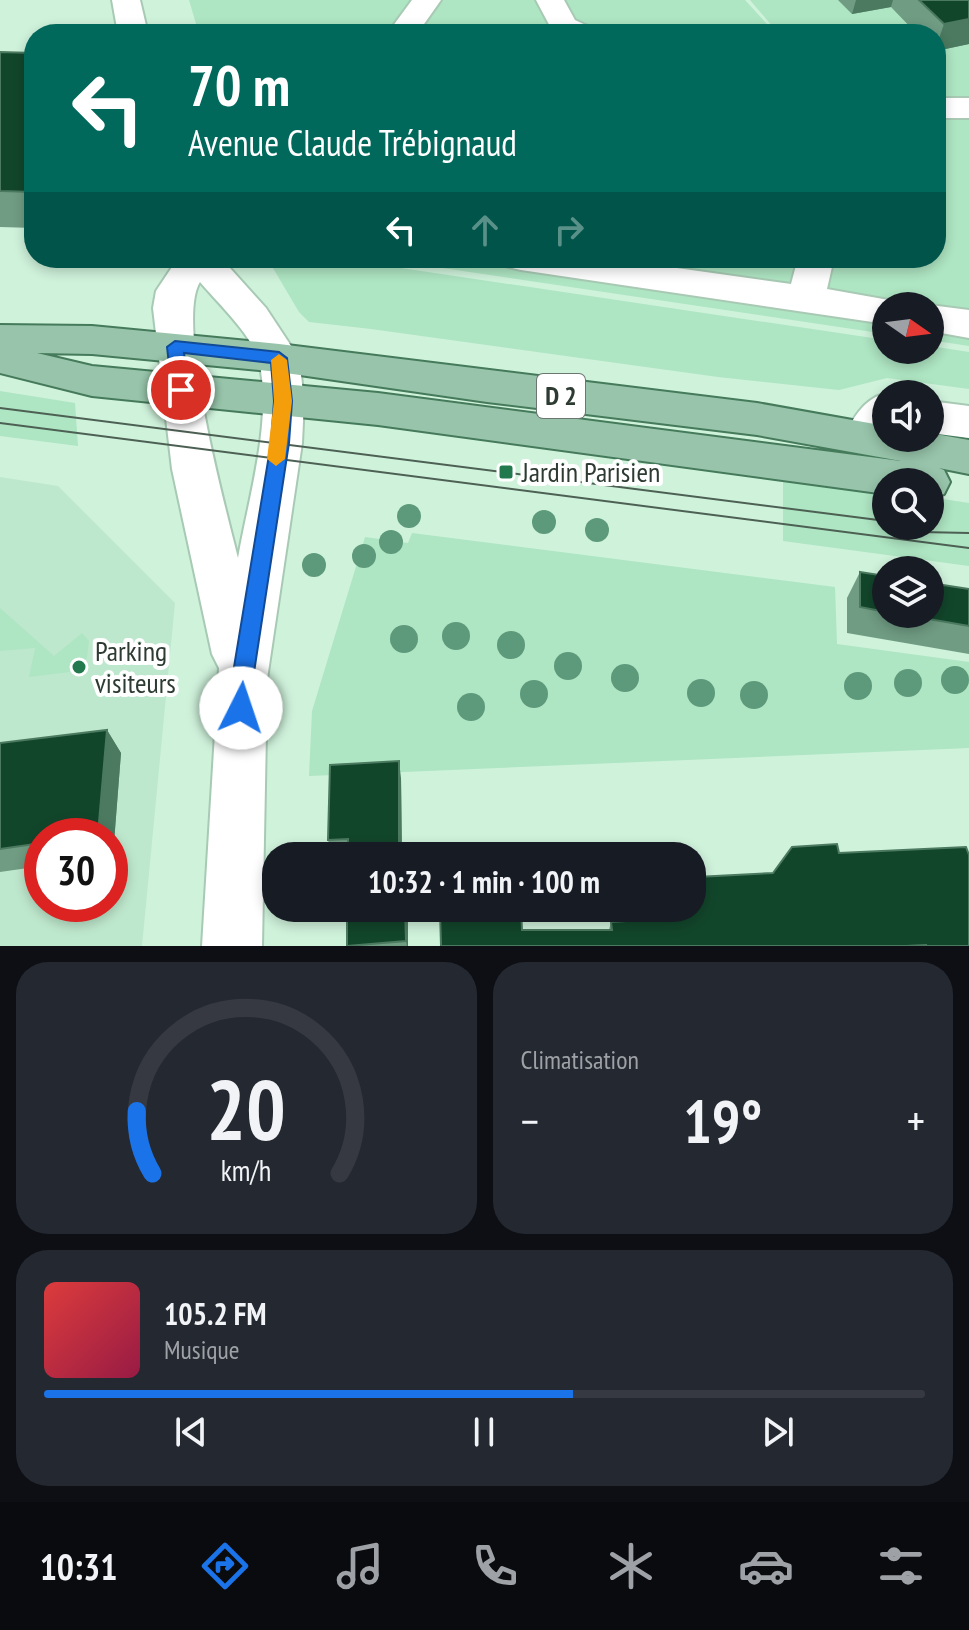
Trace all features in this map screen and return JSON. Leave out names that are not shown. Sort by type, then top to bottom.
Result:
[{"type":"main road","name":"D 2","points":[[0,339],[92,340],[175,347],[757,419],[872,424]]},
{"type":"main road","name":"D 2","points":[[0,359],[92,381],[378,409],[595,435],[872,474]]},
{"type":"main road","name":"D 2","points":[[944,448],[969,457]]},
{"type":"main road","name":"D 2","points":[[944,484],[969,488]]},
{"type":"street","points":[[126,0],[131,24]]},
{"type":"street","points":[[409,24],[427,0]]},
{"type":"street","points":[[550,0],[562,24]]},
{"type":"street","points":[[946,108],[969,108]]},
{"type":"street","points":[[191,268],[175,291],[172,308],[175,347],[192,456],[242,679]]},
{"type":"street","points":[[207,268],[252,317],[279,358],[283,401],[280,443],[242,679],[232,946]]},
{"type":"street","points":[[591,268],[872,309]]},
{"type":"street","points":[[806,299],[814,268]]},
{"type":"street","points":[[944,320],[969,324]]},
{"type":"street","points":[[944,419],[969,422]]},
{"type":"shaded area","points":[[189,0],[745,0],[767,24],[196,24]]},
{"type":"shaded area","points":[[750,0],[969,0],[969,346],[944,342],[944,292],[872,292],[872,332],[442,268],[946,268],[946,24],[770,24]]},
{"type":"shaded area","points":[[273,268],[401,268],[872,338],[872,364],[944,364],[944,348],[969,352],[969,389],[944,386],[944,380],[887,378],[839,390],[718,377],[309,322],[299,312]]},
{"type":"shaded area","points":[[0,391],[75,403],[78,446],[0,436]]},
{"type":"shaded area","points":[[783,476],[872,489],[872,540],[944,540],[944,499],[969,503],[969,566],[944,563],[944,556],[895,556],[783,541]]},
{"type":"shaded area","points":[[0,477],[58,486],[175,603],[142,946],[0,946]]},
{"type":"shaded area","points":[[412,533],[835,587],[837,644],[969,662],[969,748],[309,776],[312,711],[365,537],[408,543]]},
{"type":"shaded area","points":[[0,608],[54,656],[82,633],[89,641],[87,658],[70,672],[29,677],[35,648],[0,651]]},
{"type":"building","points":[[919,0],[969,0],[969,19],[944,24]]},
{"type":"building","points":[[0,52],[24,53],[24,192],[0,191]]},
{"type":"building","points":[[860,572],[872,574],[872,609],[860,607]]},
{"type":"building","points":[[944,585],[969,589],[969,626],[944,622]]},
{"type":"building","points":[[107,730],[99,818],[24,818],[24,846],[0,849],[0,743]]},
{"type":"building","points":[[399,761],[399,842],[328,840],[330,765]]},
{"type":"building","points":[[837,844],[839,853],[966,847],[969,855],[969,946],[441,946],[440,922],[522,922],[522,930],[612,930],[611,922],[706,922],[706,877],[773,873],[792,847]]},
{"type":"building","points":[[347,922],[405,922],[406,941],[347,946]]},
{"type":"tram line","points":[[0,408],[872,519]]},
{"type":"tram line","points":[[0,423],[969,548]]},
{"type":"tram line","points":[[944,532],[969,533]]},
{"type":"slow traffic","points":[[276,459],[283,401],[279,360]]},
{"type":"place","name":"Jardin Parisien","points":[[506,472]]},
{"type":"place","name":"Parking visiteurs","points":[[79,667]]},
{"type":"route","points":[[181,390],[175,347],[279,358],[283,401],[280,443],[242,679],[241,708]]}]
